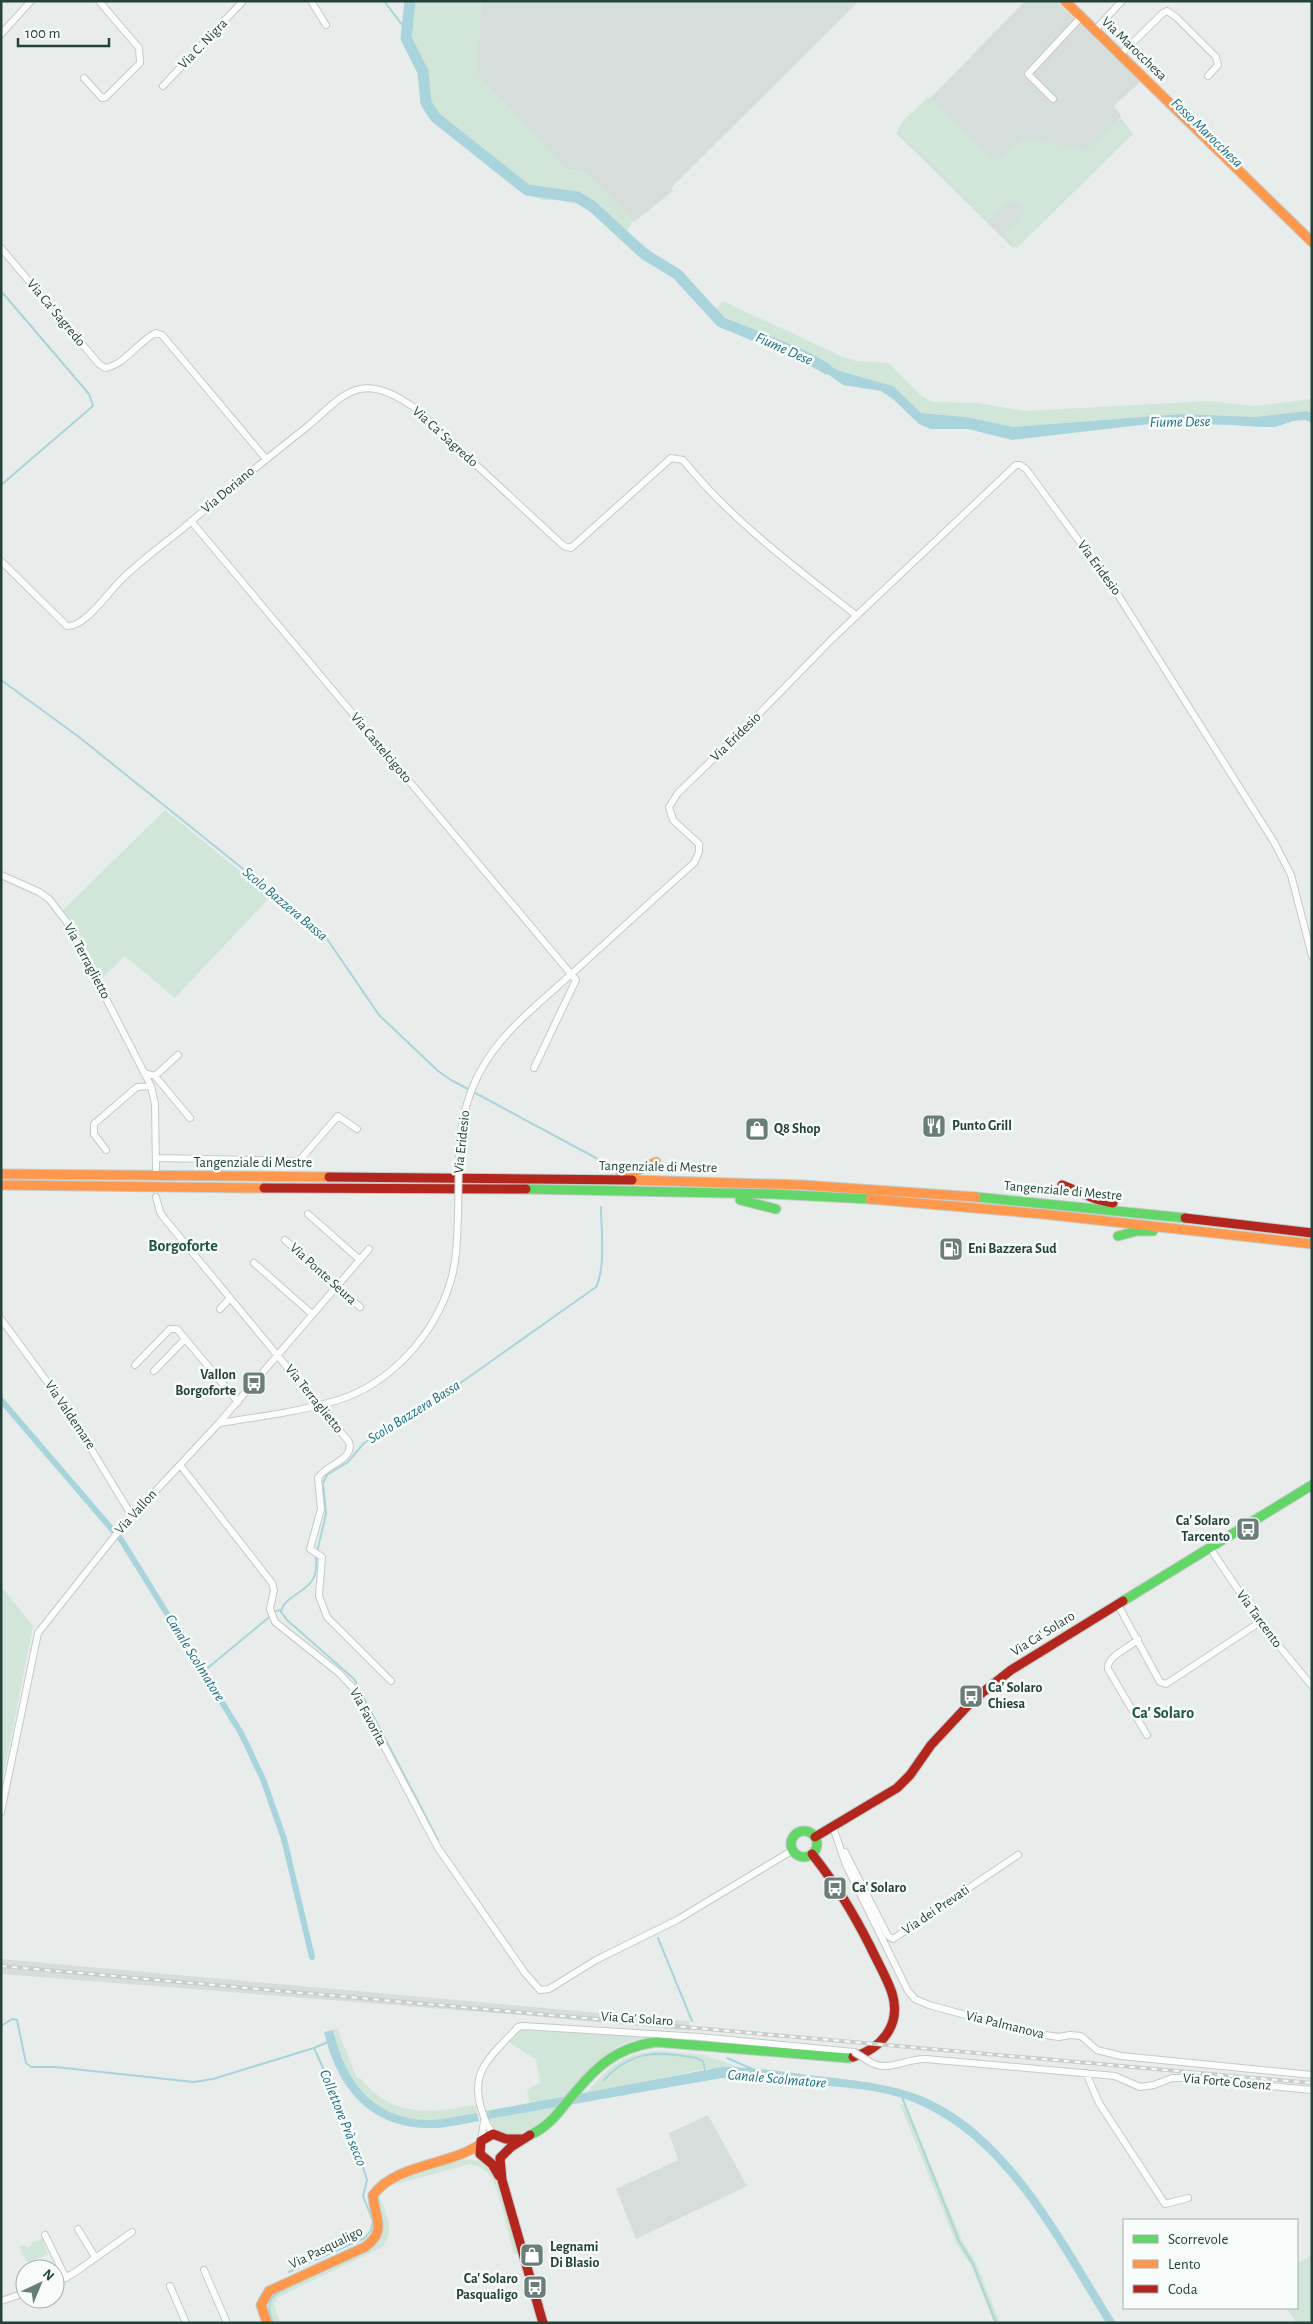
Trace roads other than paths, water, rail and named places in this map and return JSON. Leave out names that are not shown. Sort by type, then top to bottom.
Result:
[{"type":"main road","name":"Via Marocchesa","points":[[1066,1],[1081,17],[1122,53],[1312,242]]},
{"type":"main road","points":[[598,1180],[610,1175],[635,1172],[656,1162]]},
{"type":"main road","name":"Tangenziale di Mestre","points":[[1,1174],[598,1180],[802,1185],[935,1193],[1153,1214],[1312,1233]]},
{"type":"main road","name":"Tangenziale di Mestre","points":[[1,1185],[589,1190],[770,1194],[935,1204],[1312,1244]]},
{"type":"main road","points":[[1062,1185],[1102,1202],[1129,1206],[1153,1214]]},
{"type":"main road","points":[[686,1192],[718,1199],[752,1202],[776,1209]]},
{"type":"main road","points":[[1118,1236],[1137,1231],[1174,1233],[1193,1230]]},
{"type":"main road","name":"Via Ca' Solaro","points":[[792,1850],[792,1839],[797,1833],[809,1832],[815,1837],[897,1788],[910,1775],[931,1745],[986,1688],[1025,1661],[1312,1485]]},
{"type":"main road","points":[[792,1850],[804,1857],[812,1854],[816,1848],[815,1837]]},
{"type":"main road","name":"Via Ca' Solaro","points":[[485,2159],[503,2155],[524,2139],[542,2129],[610,2056],[630,2046],[646,2043],[840,2058],[863,2054],[882,2041],[888,2033],[894,2014],[890,1988],[843,1894],[812,1854]]},
{"type":"main road","points":[[480,2143],[488,2135],[524,2139]]},
{"type":"main road","name":"Via Ca' Solaro","points":[[498,2136],[503,2155],[502,2180]]},
{"type":"main road","name":"Via Ca' Solaro","points":[[480,2143],[485,2159],[496,2170],[502,2180],[522,2258],[543,2323]]},
{"type":"main road","name":"Via Pasqualigo","points":[[266,2323],[261,2305],[269,2291],[365,2247],[374,2240],[379,2227],[374,2195],[383,2182],[463,2156],[480,2143]]},
{"type":"main road","name":"Via Pasqualigo","points":[[463,2156],[485,2159]]},
{"type":"street","points":[[1,34],[31,1]]},
{"type":"street","points":[[84,78],[102,98],[106,97],[140,63],[139,48],[99,1]]},
{"type":"street","name":"Via C. Nigra","points":[[163,86],[243,1]]},
{"type":"street","points":[[311,1],[326,25]]},
{"type":"street","points":[[1095,30],[1122,1]]},
{"type":"street","points":[[1122,53],[1163,12],[1167,11],[1176,17],[1216,57],[1218,65],[1208,76]]},
{"type":"street","points":[[1053,99],[1028,74],[1081,17]]},
{"type":"street","name":"Via Ca' Sagredo","points":[[1,248],[105,368],[112,367],[149,336],[156,333],[162,335],[266,459],[348,393],[367,388],[389,393],[403,399],[416,409],[555,538],[564,546],[571,548],[671,458],[683,460],[706,489],[766,544],[857,616]]},
{"type":"street","name":"Via Doriano","points":[[1,561],[67,626],[72,626],[81,622],[121,580],[266,459]]},
{"type":"street","name":"Via Eridesio","points":[[219,1423],[336,1401],[365,1388],[388,1374],[426,1332],[443,1302],[451,1279],[456,1250],[459,1150],[462,1122],[468,1097],[474,1083],[499,1043],[571,974],[694,863],[700,852],[699,844],[673,820],[669,808],[678,793],[857,616],[1013,467],[1022,466],[1113,587],[1274,842],[1291,875],[1312,956]]},
{"type":"street","name":"Via Castelcigoto","points":[[191,521],[571,974]]},
{"type":"street","name":"Via Terraglietto","points":[[1,875],[14,883],[38,892],[49,900],[62,915],[151,1086],[155,1104],[156,1169]]},
{"type":"street","points":[[534,1068],[574,987],[576,980],[571,974]]},
{"type":"street","points":[[155,1076],[178,1055]]},
{"type":"street","points":[[145,1073],[155,1076],[190,1118]]},
{"type":"street","points":[[106,1150],[94,1134],[94,1124],[137,1088],[151,1086]]},
{"type":"street","points":[[156,1158],[299,1161],[338,1116],[357,1129]]},
{"type":"street","name":"Via Terraglietto","points":[[156,1197],[160,1212],[164,1218],[319,1405],[350,1446],[346,1456],[323,1471],[318,1478],[321,1509],[310,1547],[323,1559],[319,1596],[327,1617],[390,1681]]},
{"type":"street","points":[[308,1214],[360,1260]]},
{"type":"street","name":"Via Ponte Seura","points":[[285,1240],[360,1307]]},
{"type":"street","name":"Via Vallon","points":[[1,1812],[38,1633],[122,1527],[238,1402],[277,1354],[370,1249]]},
{"type":"street","points":[[254,1263],[312,1314]]},
{"type":"street","points":[[220,1309],[230,1298]]},
{"type":"street","name":"Via Valdemare","points":[[1,1319],[65,1406],[132,1516]]},
{"type":"street","points":[[134,1365],[170,1329],[177,1329],[238,1402]]},
{"type":"street","points":[[154,1371],[185,1339]]},
{"type":"street","name":"Via Favorita","points":[[180,1465],[272,1583],[274,1590],[270,1608],[275,1622],[339,1673],[354,1689],[438,1848],[525,1973],[535,1985],[543,1990]]},
{"type":"street","name":"Via Tarcento","points":[[1210,1548],[1260,1622],[1312,1686]]},
{"type":"street","points":[[1118,1604],[1160,1682],[1166,1684],[1260,1622]]},
{"type":"street","points":[[1138,1639],[1111,1659],[1107,1665],[1147,1735]]},
{"type":"street","name":"Via Palmanova","points":[[833,1827],[846,1865],[908,1991],[915,1999],[929,2005],[1032,2033],[1059,2037],[1081,2036],[1097,2050],[1121,2056],[1312,2076]]},
{"type":"street","name":"Via dei Prevati","points":[[841,1847],[888,1936],[893,1939],[1018,1855]]},
{"type":"street","name":"Via Ca' Solaro","points":[[543,1990],[549,1989],[596,1960],[677,1920],[792,1850]]},
{"type":"street","name":"Via Ca' Solaro","points":[[498,2136],[490,2131],[482,2110],[477,2092],[480,2072],[518,2027],[524,2026],[700,2037],[854,2052],[875,2065],[890,2067],[906,2060],[926,2059],[1086,2073]]},
{"type":"street","points":[[1086,2073],[1098,2103],[1165,2204],[1188,2198]]},
{"type":"street","name":"Via Forte Cosenz","points":[[1086,2073],[1115,2076],[1140,2087],[1154,2086],[1172,2078],[1184,2078],[1312,2090]]},
{"type":"street","name":"Via Ca' Solaro","points":[[480,2143],[485,2120]]},
{"type":"street","points":[[78,2230],[95,2257]]},
{"type":"street","points":[[45,2235],[66,2278],[132,2232]]},
{"type":"street","points":[[204,2270],[227,2323]]},
{"type":"street","points":[[170,2286],[186,2323]]},
{"type":"street","points":[[1,2301],[15,2296]]},
{"type":"water","points":[[806,354],[840,371],[893,386],[921,413],[966,417],[1013,427],[1180,414],[1254,417],[1306,411],[1312,413],[1312,423],[1305,420],[1293,421],[1275,427],[1260,427],[1158,423],[1012,440],[968,429],[931,429],[919,424],[894,400],[881,391],[843,385],[821,369]]},
{"type":"water","points":[[333,2030],[345,2065],[364,2093],[376,2104],[391,2113],[408,2118],[434,2120],[477,2113],[479,2121],[446,2127],[426,2128],[405,2126],[387,2120],[371,2111],[346,2086],[337,2070],[324,2032]]},
{"type":"water","points":[[722,2067],[770,2070],[883,2085],[921,2096],[953,2113],[983,2136],[1010,2163],[1056,2226],[1116,2323],[1106,2323],[1049,2230],[1005,2171],[980,2145],[952,2123],[908,2100],[856,2089],[758,2079],[722,2078],[488,2119],[486,2111]]},
{"type":"waterway","points":[[384,1],[406,30]]},
{"type":"waterway","name":"Fiume Dese","points":[[410,1],[406,38],[423,72],[426,103],[435,117],[527,190],[577,197],[592,206],[644,254],[677,274],[721,322],[802,355],[827,369]]},
{"type":"waterway","name":"Scolo Bazzera Bassa","points":[[1,291],[89,394],[93,406],[1,485]]},
{"type":"waterway","name":"Scolo Bazzera Bassa","points":[[1,680],[79,737],[323,933],[379,1015],[438,1071],[451,1080],[596,1158],[600,1161],[601,1170]]},
{"type":"waterway","name":"Scolo Bazzera Bassa","points":[[317,1552],[326,1514],[323,1483],[327,1475],[348,1462],[364,1443],[435,1401],[596,1287],[602,1259],[601,1207]]},
{"type":"waterway","name":"Canale Scolmatore","points":[[1,1400],[122,1541],[241,1733],[263,1779],[284,1839],[312,1957]]},
{"type":"waterway","name":"Scolo Bazzera Bassa","points":[[316,1556],[316,1572],[311,1582],[291,1598],[281,1612],[287,1620],[354,1679],[438,1840]]},
{"type":"waterway","name":"Scolo Bazzera Bassa","points":[[276,1611],[281,1610]]},
{"type":"waterway","points":[[204,1671],[268,1618]]},
{"type":"waterway","name":"Scolo Bazzera Bassa","points":[[658,1938],[692,2021]]},
{"type":"waterway","points":[[1,2026],[12,2019],[17,2020],[26,2063],[31,2067],[55,2067],[194,2082],[213,2079],[314,2048]]},
{"type":"waterway","name":"Collettore Prà secco","points":[[315,2260],[365,2238],[371,2230],[373,2221],[363,2196],[367,2180],[357,2148],[348,2123],[314,2048],[328,2042]]},
{"type":"waterway","points":[[604,2080],[624,2063],[646,2055],[669,2054],[696,2058],[703,2061],[705,2070]]},
{"type":"waterway","name":"Scolo Bazzera Bassa","points":[[727,2058],[757,2071]]},
{"type":"waterway","points":[[902,2097],[959,2241],[973,2264],[996,2323]]},
{"type":"waterway","name":"Collettore Prà secco","points":[[289,2272],[310,2262]]},
{"type":"waterway","name":"Collettore Prà secco","points":[[273,2323],[269,2308],[272,2298],[280,2291],[293,2285]]},
{"type":"railway","points":[[1,1966],[1312,2083]]},
{"type":"place","name":"Punto Grill","points":[[934,1126]]},
{"type":"place","name":"Q8 Shop","points":[[757,1129]]},
{"type":"place","name":"Eni Bazzera Sud","points":[[951,1249]]},
{"type":"place","name":"Vallon Borgoforte","points":[[254,1383]]},
{"type":"place","name":"Ca' Solaro Tarcento","points":[[1248,1529]]},
{"type":"place","name":"Ca' Solaro Chiesa","points":[[971,1696]]},
{"type":"place","name":"Ca' Solaro","points":[[835,1888]]},
{"type":"place","name":"Legnami Di Blasio","points":[[532,2255]]},
{"type":"place","name":"Ca' Solaro Pasqualigo","points":[[535,2287]]},
{"type":"district","name":"Borgoforte","points":[[183,1246]]},
{"type":"district","name":"Ca' Solaro","points":[[1163,1713]]},
{"type":"water label","name":"Fosso Marocchesa","points":[[1207,133]]}]
